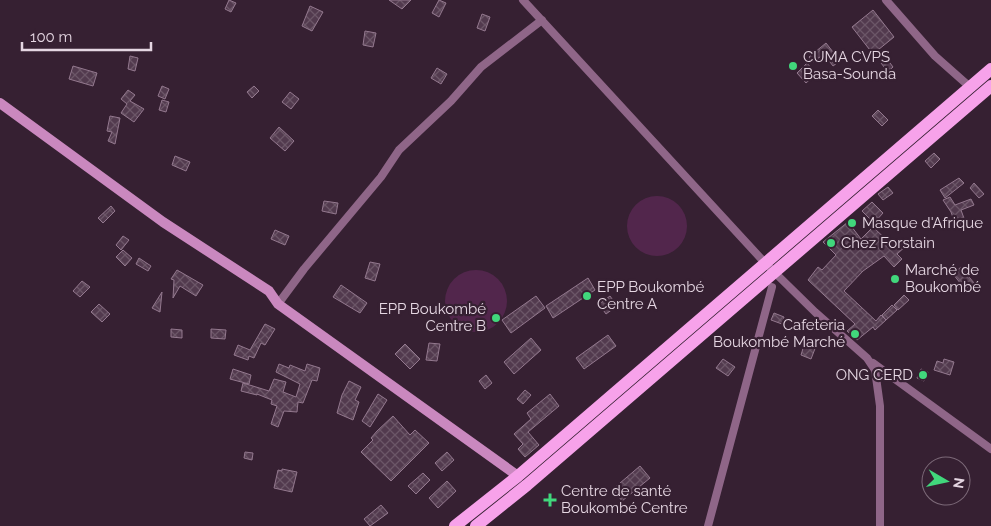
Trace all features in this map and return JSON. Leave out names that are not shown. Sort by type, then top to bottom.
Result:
[{"type":"main road","points":[[476,526],[527,485],[991,69]]},
{"type":"main road","points":[[455,526],[991,86]]},
{"type":"street","points":[[523,0],[771,268],[815,312],[867,358],[991,449]]},
{"type":"street","points":[[886,0],[935,56],[970,87]]},
{"type":"street","points":[[278,304],[304,269],[381,177],[399,150],[451,101],[481,67],[542,20]]},
{"type":"street","points":[[0,103],[163,222],[269,291],[278,304],[518,476]]},
{"type":"street","points":[[708,526],[772,287]]},
{"type":"street","points":[[867,358],[875,370],[880,406],[880,526]]},
{"type":"shaded area","points":[[651,196],[663,196],[674,201],[682,209],[687,220],[685,238],[674,251],[663,256],[651,256],[640,251],[632,243],[627,232],[627,220],[632,209],[640,201]]},
{"type":"shaded area","points":[[470,270],[482,270],[498,279],[505,289],[507,301],[505,313],[498,323],[482,332],[470,332],[459,327],[450,318],[445,307],[445,295],[450,284],[459,275]]},
{"type":"building","points":[[229,0],[236,3],[231,12],[225,9]]},
{"type":"building","points":[[389,0],[411,0],[402,9]]},
{"type":"building","points":[[439,0],[446,3],[439,17],[432,13]]},
{"type":"building","points":[[310,6],[323,12],[312,31],[302,26]]},
{"type":"building","points":[[873,10],[894,37],[873,54],[852,27]]},
{"type":"building","points":[[482,14],[490,17],[485,31],[477,28]]},
{"type":"building","points":[[365,31],[376,33],[373,47],[363,45]]},
{"type":"building","points":[[826,43],[840,61],[833,66],[824,54],[813,62],[809,57]]},
{"type":"building","points":[[130,56],[138,58],[135,71],[128,69]]},
{"type":"building","points":[[887,59],[893,67],[888,72],[881,63]]},
{"type":"building","points":[[807,63],[816,74],[806,83],[797,73]]},
{"type":"building","points":[[73,66],[97,73],[93,86],[69,79]]},
{"type":"building","points":[[437,68],[447,74],[441,84],[431,78]]},
{"type":"building","points":[[162,86],[169,89],[165,99],[158,96]]},
{"type":"building","points":[[254,86],[259,91],[252,98],[247,92]]},
{"type":"building","points":[[128,90],[135,95],[130,101],[144,109],[134,122],[121,113],[127,104],[121,99]]},
{"type":"building","points":[[290,92],[299,99],[291,109],[282,102]]},
{"type":"building","points":[[162,100],[169,102],[166,112],[159,110]]},
{"type":"building","points":[[878,110],[888,120],[882,126],[872,116]]},
{"type":"building","points":[[110,116],[120,118],[115,144],[108,141],[112,132],[107,131]]},
{"type":"building","points":[[279,127],[294,141],[285,151],[270,138]]},
{"type":"building","points":[[934,153],[940,159],[931,168],[925,161]]},
{"type":"building","points":[[175,156],[190,162],[186,171],[172,165]]},
{"type":"building","points":[[959,178],[964,183],[945,198],[940,190]]},
{"type":"building","points":[[974,183],[984,194],[979,198],[970,188]]},
{"type":"building","points":[[888,187],[893,193],[883,200],[878,194]]},
{"type":"building","points":[[950,197],[955,205],[971,199],[974,205],[961,210],[966,224],[957,228],[951,212],[943,200]]},
{"type":"building","points":[[324,201],[338,203],[336,214],[322,211]]},
{"type":"building","points":[[872,202],[883,213],[874,223],[862,211]]},
{"type":"building","points":[[111,206],[115,211],[103,223],[98,218]]},
{"type":"building","points":[[848,222],[861,239],[873,227],[894,247],[902,239],[907,245],[897,254],[902,259],[894,267],[884,256],[863,271],[844,291],[876,321],[881,315],[886,320],[875,330],[873,327],[857,340],[847,331],[855,324],[808,280],[818,267],[822,270],[836,255],[823,242]]},
{"type":"building","points":[[275,230],[289,236],[285,245],[271,239]]},
{"type":"building","points":[[123,236],[129,240],[121,250],[116,245]]},
{"type":"building","points":[[123,250],[132,258],[125,266],[116,257]]},
{"type":"building","points":[[139,258],[151,266],[148,271],[136,264]]},
{"type":"building","points":[[370,262],[380,264],[375,281],[365,278]]},
{"type":"building","points":[[961,267],[974,283],[965,289],[953,274]]},
{"type":"building","points":[[177,270],[203,285],[196,296],[180,286],[173,298],[174,280],[171,279]]},
{"type":"building","points":[[588,278],[595,290],[553,318],[546,306]]},
{"type":"building","points":[[82,281],[90,287],[80,297],[73,291]]},
{"type":"building","points":[[341,285],[367,303],[360,313],[333,297]]},
{"type":"building","points":[[162,292],[160,312],[152,308]]},
{"type":"building","points":[[904,295],[909,300],[898,310],[894,305]]},
{"type":"building","points":[[536,296],[545,308],[511,333],[502,320]]},
{"type":"building","points":[[610,296],[617,306],[606,314],[599,304]]},
{"type":"building","points":[[99,304],[110,314],[102,322],[91,312]]},
{"type":"building","points":[[892,305],[897,310],[886,320],[882,315]]},
{"type":"building","points":[[774,313],[784,317],[782,324],[771,320]]},
{"type":"building","points":[[265,324],[275,329],[265,345],[261,343],[254,358],[249,356],[248,360],[234,355],[238,345],[250,350]]},
{"type":"building","points":[[171,329],[182,330],[182,338],[171,337]]},
{"type":"building","points":[[211,329],[226,330],[225,339],[211,338]]},
{"type":"building","points":[[608,335],[616,346],[584,369],[576,358]]},
{"type":"building","points":[[531,338],[541,350],[514,374],[504,362]]},
{"type":"building","points":[[805,342],[816,346],[811,359],[801,355]]},
{"type":"building","points":[[429,343],[440,344],[437,361],[426,360]]},
{"type":"building","points":[[405,344],[420,359],[410,369],[395,354]]},
{"type":"building","points":[[723,359],[735,367],[728,376],[716,368]]},
{"type":"building","points":[[944,359],[954,362],[950,375],[934,370],[937,361],[943,363]]},
{"type":"building","points":[[279,364],[289,368],[290,365],[305,371],[307,364],[320,368],[317,381],[312,380],[303,403],[298,402],[297,412],[284,411],[278,427],[271,424],[277,406],[271,404],[272,400],[257,394],[241,391],[243,383],[269,391],[274,379],[286,382],[283,392],[296,397],[300,384],[276,372]]},
{"type":"building","points":[[233,369],[251,375],[249,384],[230,379]]},
{"type":"building","name":"ONG CERD","points":[[921,369],[928,372],[924,381],[917,378]]},
{"type":"building","points":[[486,375],[492,383],[485,389],[479,381]]},
{"type":"building","points":[[349,381],[361,387],[355,400],[359,402],[353,420],[337,413],[342,395]]},
{"type":"building","points":[[525,390],[531,395],[523,404],[517,399]]},
{"type":"building","points":[[378,394],[387,400],[370,427],[362,421]]},
{"type":"building","points":[[550,394],[559,406],[528,432],[539,445],[525,457],[518,449],[523,444],[514,434],[531,419],[527,413]]},
{"type":"building","points":[[393,416],[410,435],[415,430],[429,443],[391,481],[361,452],[373,440],[371,438],[377,431]]},
{"type":"building","points":[[245,452],[253,453],[252,460],[244,458]]},
{"type":"building","points":[[447,452],[454,460],[442,471],[435,463]]},
{"type":"building","points":[[640,466],[650,478],[622,501],[613,489]]},
{"type":"building","points":[[282,469],[297,472],[292,492],[274,488],[278,470],[282,471]]},
{"type":"building","points":[[423,473],[430,480],[416,494],[408,486]]},
{"type":"building","points":[[447,481],[456,491],[438,508],[429,498]]},
{"type":"building","points":[[381,505],[388,513],[370,526],[364,519]]},
{"type":"place","name":"CUMA CVPS Basa-Sounda","points":[[793,66]]},
{"type":"place","name":"Masque d'Afrique","points":[[852,223]]},
{"type":"place","name":"Chez Forstain","points":[[831,243]]},
{"type":"place","name":"Marché de Boukombé","points":[[895,279]]},
{"type":"place","name":"EPP Boukombé Centre A","points":[[587,296]]},
{"type":"place","name":"EPP Boukombé Centre B","points":[[496,318]]},
{"type":"place","name":"Cafeteria Boukombé Marché","points":[[855,334]]},
{"type":"place","name":"ONG CERD","points":[[923,375]]},
{"type":"place","name":"Centre de santé Boukombé Centre","points":[[550,500]]}]
